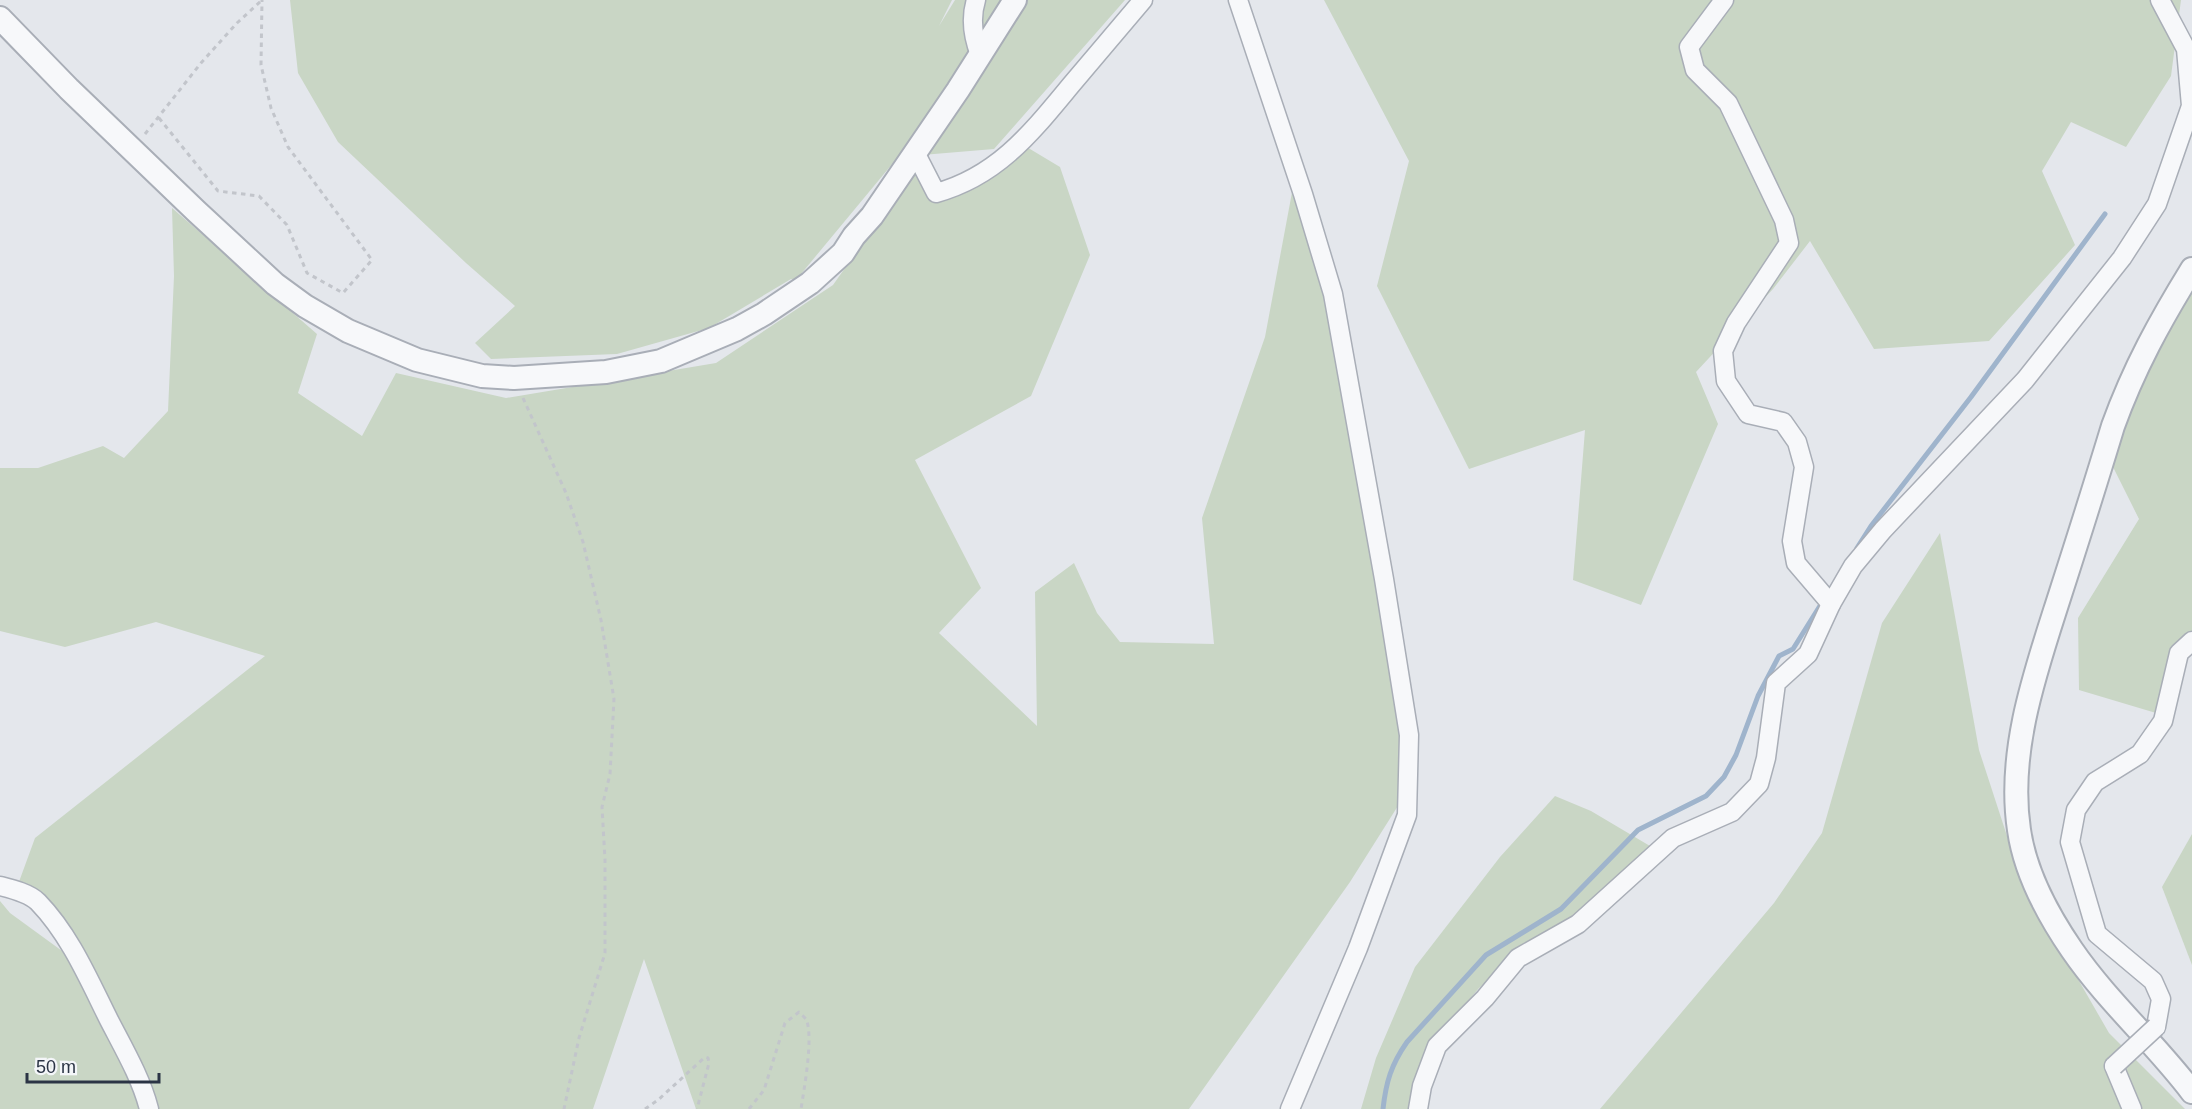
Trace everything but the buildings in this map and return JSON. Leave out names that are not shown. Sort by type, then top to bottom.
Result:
[{"type":"street","points":[[976,0],[973,25],[975,43],[980,55]]},
{"type":"street","points":[[0,18],[132,149],[275,284],[330,322],[361,338],[417,360],[482,375],[514,378],[606,372],[661,361],[738,329],[810,283],[843,253],[854,236],[872,216],[1015,0]]},
{"type":"street","points":[[915,152],[936,193],[954,188],[989,169],[1026,139],[1143,0]]},
{"type":"street","points":[[1238,0],[1303,194],[1333,294],[1384,579],[1408,735],[1407,814],[1358,948],[1290,1109]]},
{"type":"street","points":[[1724,0],[1689,47],[1695,70],[1728,103],[1784,220],[1788,243],[1731,333],[1723,351],[1726,381],[1748,414],[1782,422],[1797,442],[1804,467],[1792,542],[1796,563],[1830,604]]},
{"type":"street","points":[[1418,1109],[1422,1086],[1437,1046],[1485,998],[1518,958],[1578,924],[1673,838],[1732,812],[1759,784],[1766,758],[1776,683],[1808,654],[1830,604],[1853,566],[1883,530],[2025,380],[2122,258],[2157,204],[2191,106],[2186,50],[2160,0]]},
{"type":"street","points":[[2192,269],[2149,340],[2126,389],[2113,426],[2026,707],[2016,777],[2019,829],[2023,851],[2030,872],[2071,949],[2136,1028],[2169,1061],[2192,1092]]},
{"type":"street","points":[[2132,1109],[2114,1066],[2156,1027],[2161,999],[2153,981],[2097,934],[2070,842],[2076,810],[2095,782],[2140,754],[2163,721],[2179,652],[2192,641]]},
{"type":"street","points":[[0,886],[16,890],[36,900],[60,929],[82,967],[137,1076],[149,1109]]},
{"type":"path","points":[[159,118],[218,191],[259,196],[287,225],[307,273],[343,293],[372,260],[288,147],[271,108],[261,65],[262,0]]},
{"type":"path","points":[[132,149],[201,63],[237,23],[262,0]]},
{"type":"path","points":[[514,378],[566,493],[583,542],[614,699],[610,774],[602,807],[605,860],[605,953],[579,1038],[564,1109]]},
{"type":"path","points":[[749,1109],[764,1090],[785,1023],[799,1012],[806,1018],[808,1031],[807,1067],[801,1109]]},
{"type":"path","points":[[645,1109],[705,1057],[710,1063],[697,1109]]},
{"type":"green space","points":[[290,0],[952,0],[939,26],[955,0],[1125,0],[994,149],[898,157],[796,280],[791,279],[709,328],[617,354],[491,359],[475,343],[515,306],[338,142],[298,73]]},
{"type":"green space","points":[[1324,0],[2181,0],[2171,76],[2126,147],[2071,122],[2042,171],[2075,245],[1989,341],[1874,349],[1810,241],[1773,289],[1696,372],[1718,424],[1641,605],[1573,580],[1585,430],[1469,469],[1377,286],[1409,161]]},
{"type":"green space","points":[[1025,146],[1060,167],[1090,255],[1031,396],[915,460],[981,588],[939,633],[1037,726],[1035,592],[1074,563],[1097,613],[1120,642],[1214,644],[1202,518],[1265,337],[1296,171],[1341,334],[1388,547],[1408,790],[1350,882],[1189,1109],[696,1109],[644,959],[593,1109],[0,1109],[0,901],[10,913],[80,964],[16,890],[35,838],[265,656],[156,622],[65,647],[0,631],[0,468],[38,468],[103,446],[124,458],[168,411],[174,276],[172,208],[317,334],[298,393],[362,436],[396,373],[506,398],[716,363],[833,285],[920,162],[936,192]]},
{"type":"green space","points":[[2192,268],[2192,635],[2156,713],[2079,690],[2078,618],[2139,519],[2105,451]]},
{"type":"green space","points":[[1940,533],[1979,750],[2022,882],[2109,1033],[2185,1109],[1600,1109],[1774,903],[1822,833],[1882,623]]},
{"type":"green space","points":[[1555,796],[1591,811],[1650,846],[1595,909],[1526,949],[1479,988],[1428,1049],[1418,1109],[1361,1109],[1376,1058],[1415,967],[1500,857]]},
{"type":"green space","points":[[2192,834],[2192,965],[2162,887]]},
{"type":"waterway","points":[[1857,548],[1871,526],[1971,397],[2105,214]]},
{"type":"waterway","points":[[1383,1109],[1390,1074],[1407,1042],[1486,955],[1561,909],[1638,830],[1706,796],[1724,777],[1736,755],[1758,696],[1779,656],[1793,649],[1823,601]]}]
